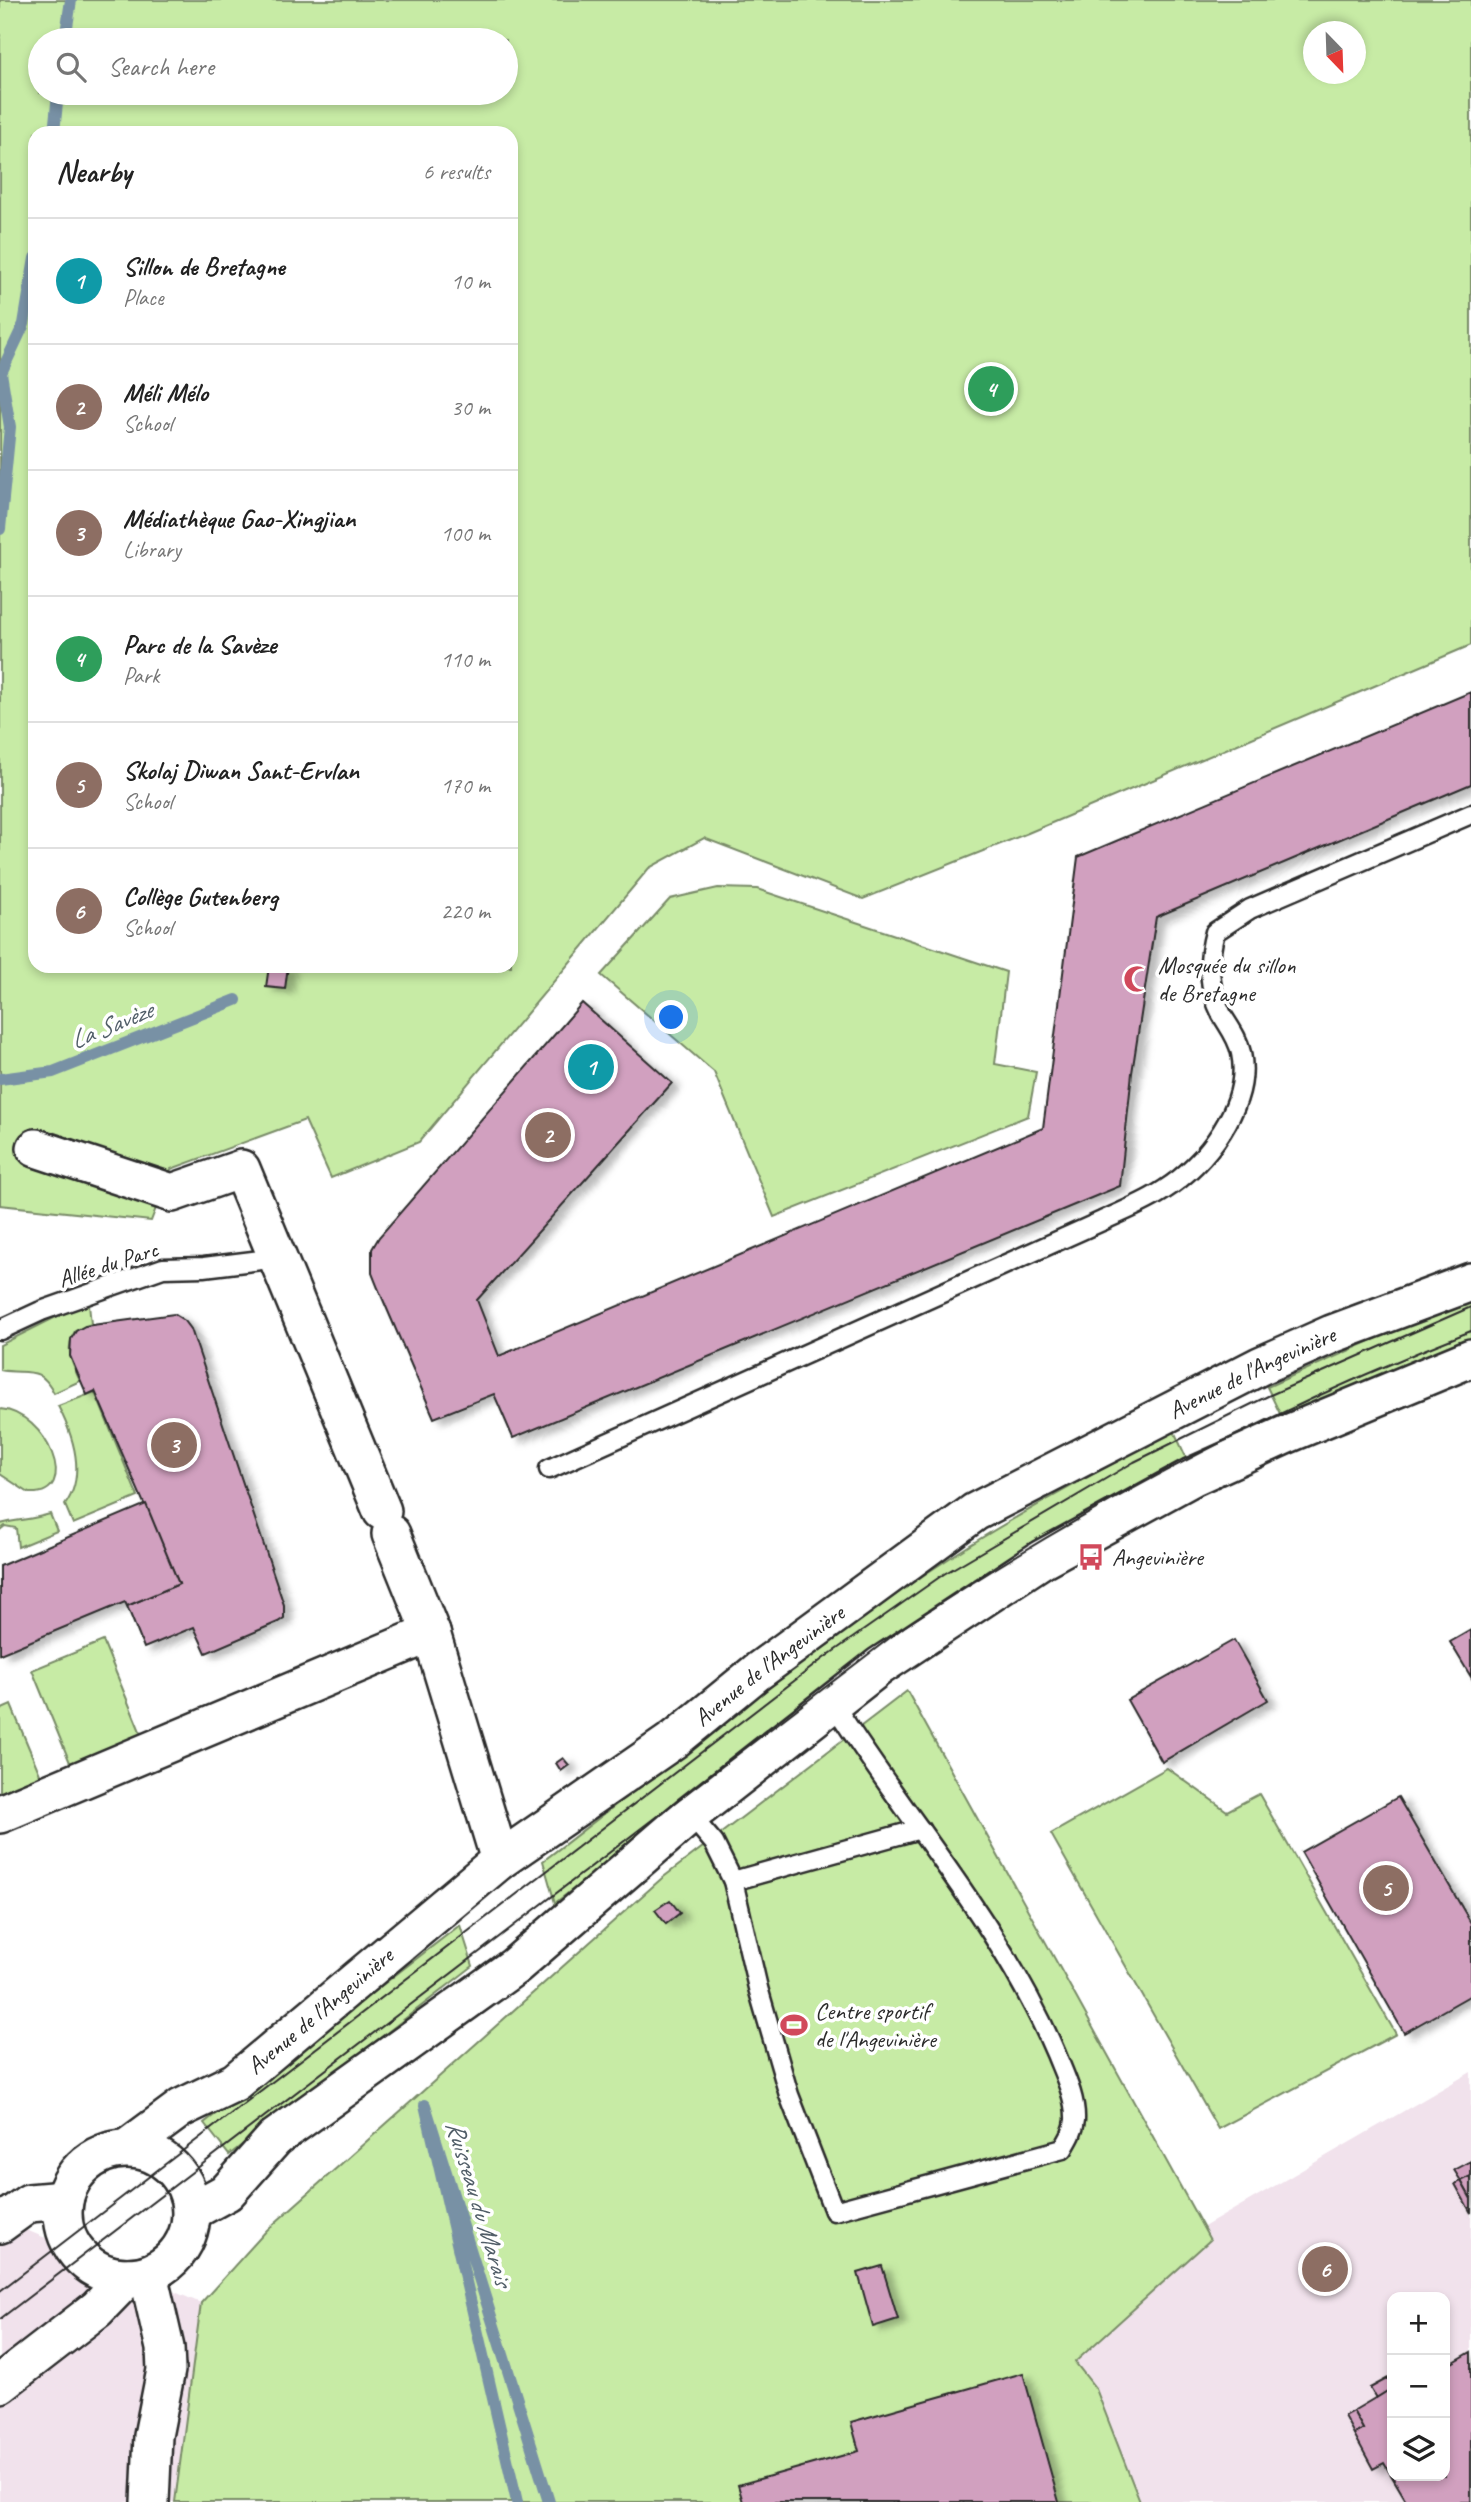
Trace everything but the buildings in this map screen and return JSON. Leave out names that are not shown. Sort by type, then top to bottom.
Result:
[{"type":"street","points":[[36,1148],[172,1193],[241,1169],[431,1633],[500,1860]]},
{"type":"street","name":"Avenue de l'Angevinière","points":[[127,2148],[181,2108],[235,2082],[500,1860],[675,1739],[757,1672],[975,1512],[1260,1366],[1332,1334],[1471,1282]]},
{"type":"street","points":[[192,2211],[227,2192],[275,2138],[515,1966],[690,1815],[880,1666],[1042,1559],[1192,1477],[1285,1434],[1471,1358]]},
{"type":"street","points":[[0,1814],[431,1633]]},
{"type":"street","points":[[0,2384],[138,2275],[169,2261],[180,2250],[187,2235],[192,2211],[182,2179],[167,2162],[150,2153],[127,2148],[109,2151],[84,2165],[68,2187],[64,2200],[65,2231],[80,2258],[104,2273],[138,2275]]},
{"type":"street","points":[[0,2224],[29,2203],[64,2200]]},
{"type":"street","points":[[138,2275],[165,2348],[166,2370],[153,2437],[150,2502]]},
{"type":"lane","points":[[549,1469],[1102,1222],[1164,1190],[1190,1170],[1213,1144],[1231,1113],[1240,1086],[1242,1054],[1210,983],[1208,957],[1215,932],[1250,909],[1471,814]]},
{"type":"lane","name":"Allée du Parc","points":[[0,1330],[41,1311],[163,1268],[204,1267],[277,1258]]},
{"type":"lane","points":[[690,1815],[714,1843],[733,1881],[789,2095],[835,2211],[1063,2149],[1073,2133],[1075,2117],[1068,2083],[1044,2026],[986,1921],[833,1703]]},
{"type":"lane","points":[[733,1881],[920,1829]]},
{"type":"shaded area","points":[[1471,2072],[1471,2502],[1140,2502],[1096,2389],[1075,2362],[1210,2241],[1202,2228]]},
{"type":"shaded area","points":[[0,2219],[201,2303],[175,2502],[0,2502]]},
{"type":"green space","points":[[0,0],[1471,0],[1471,645],[1028,833],[863,899],[704,838],[649,868],[419,1142],[331,1178],[305,1120],[171,1169],[151,1221],[0,1205]]},
{"type":"green space","points":[[718,888],[757,889],[1006,972],[995,1064],[1036,1072],[1028,1116],[774,1217],[714,1072],[601,975],[670,899]]},
{"type":"green space","points":[[1471,1296],[1471,1342],[1284,1422],[1267,1387]]},
{"type":"green space","points":[[89,1305],[91,1324],[75,1331],[70,1344],[70,1356],[80,1381],[54,1393],[38,1374],[0,1370],[0,1345],[66,1312]]},
{"type":"green space","points":[[95,1392],[138,1497],[73,1524],[65,1505],[75,1482],[75,1456],[69,1430],[58,1406]]},
{"type":"green space","points":[[0,1409],[17,1414],[32,1424],[44,1438],[56,1469],[54,1482],[45,1490],[29,1493],[0,1474]]},
{"type":"green space","points":[[1174,1431],[1191,1468],[842,1684],[555,1903],[543,1861],[753,1698],[860,1619],[970,1545],[1071,1486]]},
{"type":"green space","points":[[50,1514],[57,1531],[18,1547],[16,1528],[5,1526],[0,1530],[0,1524]]},
{"type":"green space","points":[[103,1641],[144,1741],[73,1770],[32,1670]]},
{"type":"green space","name":"Centre sportif de l'Angevinière","points":[[907,1691],[1210,2240],[1075,2362],[1096,2389],[1140,2502],[175,2502],[201,2303],[267,2230],[661,1879]]},
{"type":"green space","points":[[11,1705],[44,1784],[0,1802],[0,1710]]},
{"type":"green space","points":[[1167,1768],[1227,1811],[1259,1794],[1396,2034],[1218,2129],[1051,1834]]},
{"type":"green space","points":[[460,1925],[473,1966],[229,2155],[204,2123]]},
{"type":"waterway","name":"La Savèze","points":[[67,28],[71,0]]},
{"type":"waterway","name":"La Savèze","points":[[55,126],[57,105]]},
{"type":"waterway","name":"La Savèze","points":[[0,529],[10,427],[1,373],[24,324],[28,300]]},
{"type":"waterway","name":"La Savèze","points":[[0,1079],[53,1072],[236,1000]]},
{"type":"waterway","name":"Ruisseau du Marais","points":[[517,2502],[425,2105],[549,2502]]},
{"type":"tram line","points":[[0,2291],[824,1658],[944,1574],[1134,1462],[1268,1396],[1471,1307]]},
{"type":"tram line","points":[[0,2319],[904,1627],[1039,1542],[1179,1464],[1323,1394],[1471,1331]]},
{"type":"place","name":"Parc de la Savèze","points":[[991,389]]},
{"type":"place","name":"Mosquée du sillon de Bretagne","points":[[1137,979]]},
{"type":"place","name":"Sillon de Bretagne","points":[[591,1067]]},
{"type":"place","name":"Méli Mélo","points":[[548,1135]]},
{"type":"place","name":"Médiathèque Gao-Xingjian","points":[[174,1445]]},
{"type":"place","name":"Angevinière","points":[[1091,1557]]},
{"type":"place","name":"Skolaj Diwan Sant-Ervlan","points":[[1386,1888]]},
{"type":"place","name":"Centre sportif de l'Angevinière","points":[[794,2025]]},
{"type":"place","name":"Collège Gutenberg","points":[[1325,2269]]}]
